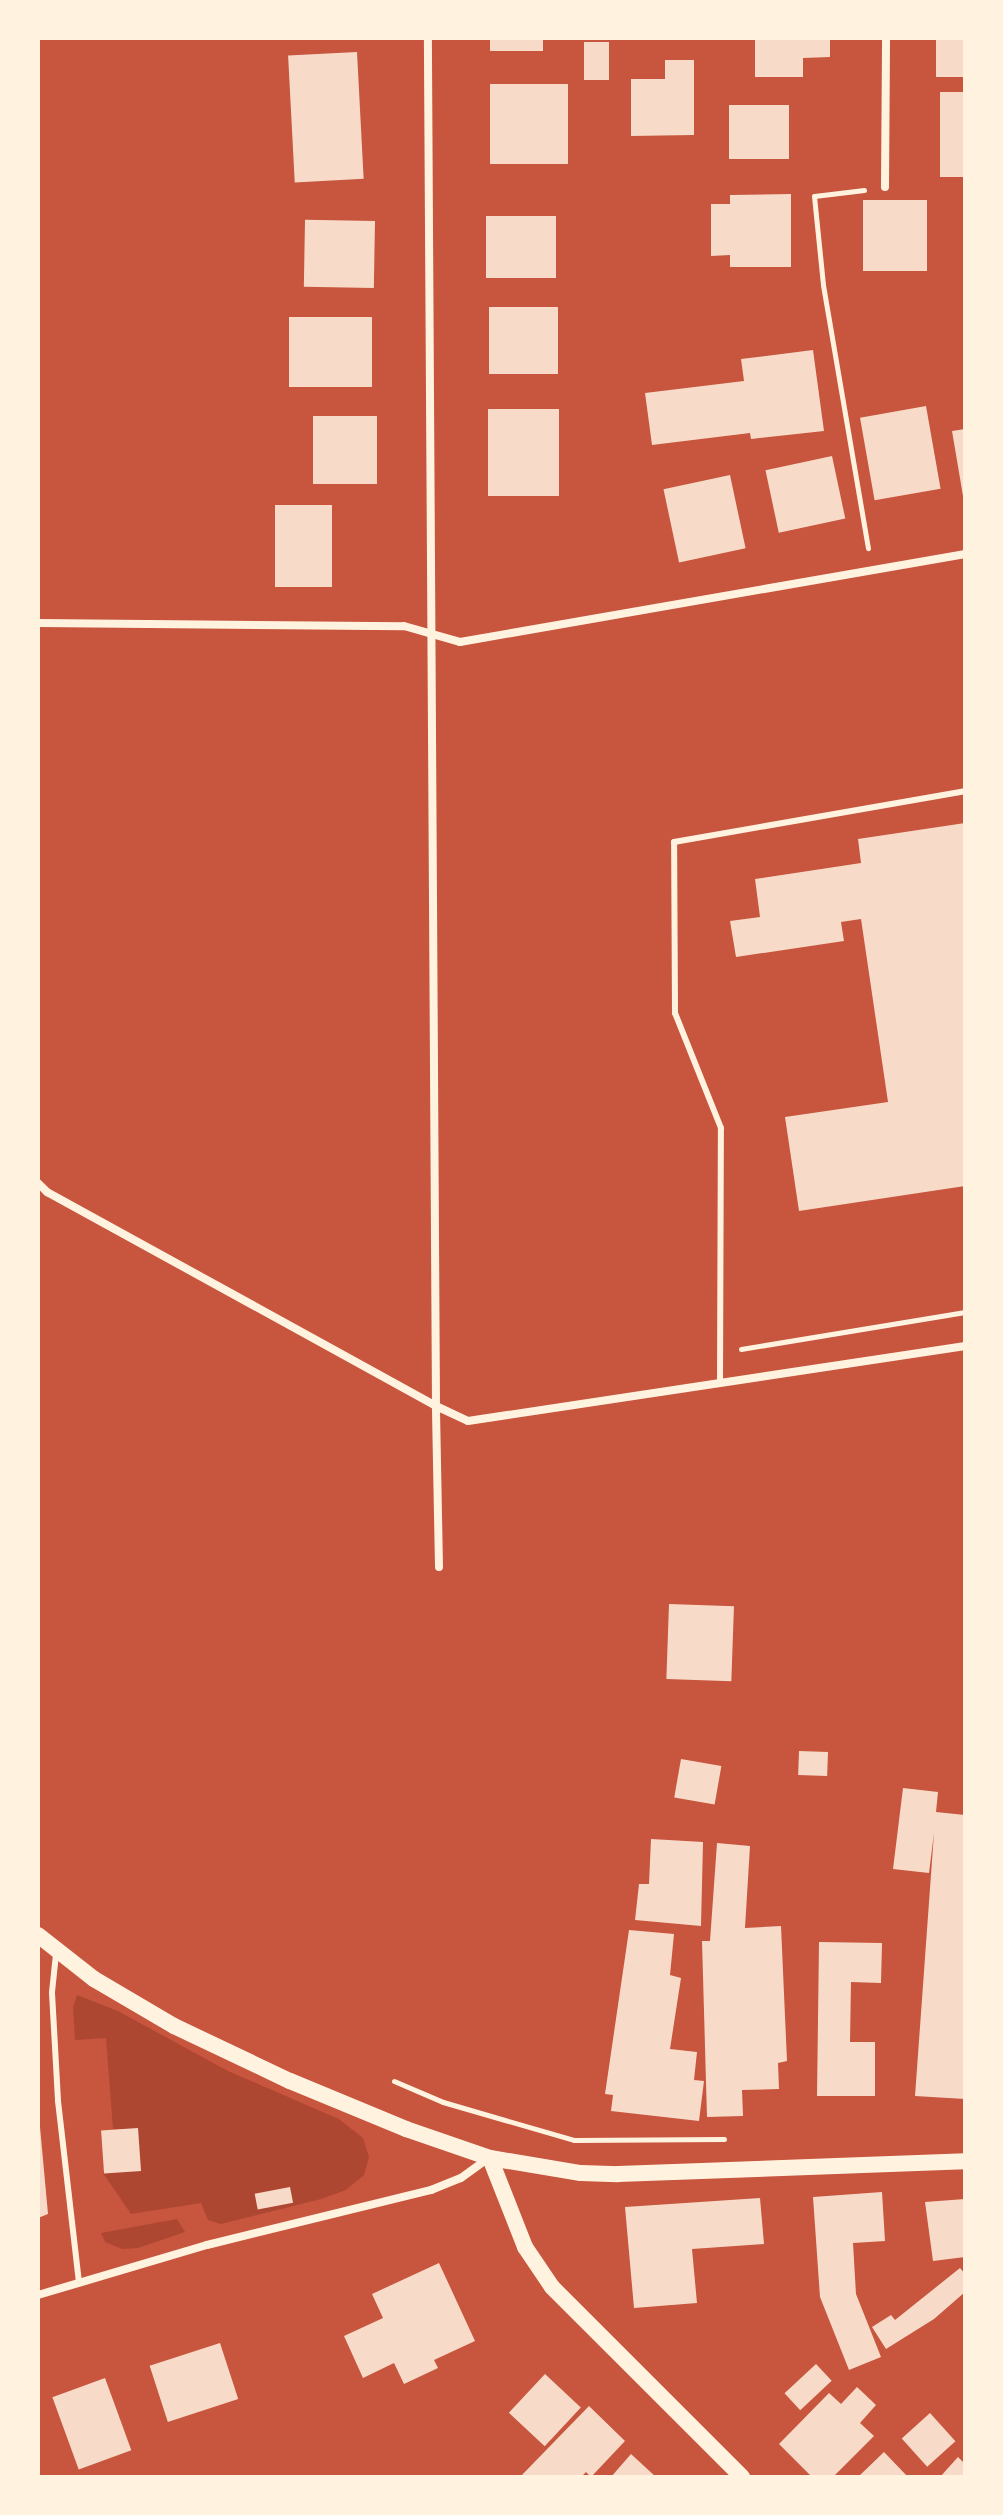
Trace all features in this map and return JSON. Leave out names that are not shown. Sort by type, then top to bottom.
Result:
[{"type":"main road","points":[[38,1935],[132,2004],[174,2026],[377,2117],[490,2158],[545,2169],[606,2174],[965,2161]]},
{"type":"main road","points":[[490,2158],[525,2247],[552,2287],[742,2477]]},
{"type":"street","points":[[428,38],[439,1567]]},
{"type":"street","points":[[885,187],[886,38]]},
{"type":"street","points":[[38,623],[404,626],[460,642],[965,554]]},
{"type":"street","points":[[38,1183],[47,1192],[468,1421],[965,1346]]},
{"type":"street","points":[[38,2295],[207,2245],[431,2190],[461,2178],[490,2158]]},
{"type":"lane","points":[[720,1383],[721,1128],[675,1013],[674,842],[965,791]]},
{"type":"lane","points":[[57,1951],[52,1993],[58,2101],[79,2283]]},
{"type":"path","points":[[872,571],[823,285],[814,196],[885,187]]},
{"type":"path","points":[[718,1353],[965,1312]]},
{"type":"path","points":[[394,2081],[443,2102],[574,2140],[739,2139]]},
{"type":"shaded area","points":[[77,1995],[118,2011],[228,2071],[339,2119],[363,2138],[369,2157],[364,2175],[346,2190],[321,2199],[221,2224],[208,2220],[201,2203],[131,2214],[103,2173],[141,2171],[138,2129],[113,2129],[106,2038],[75,2040],[73,2007]]},
{"type":"shaded area","points":[[177,2219],[185,2232],[138,2248],[122,2249],[105,2242],[101,2233]]},
{"type":"building","points":[[490,38],[543,38],[543,51],[490,51]]},
{"type":"building","points":[[755,38],[830,38],[830,57],[803,58],[803,77],[755,77]]},
{"type":"building","points":[[936,38],[965,38],[965,77],[936,77]]},
{"type":"building","points":[[584,42],[609,42],[609,80],[584,80]]},
{"type":"building","points":[[357,52],[364,179],[295,182],[288,56]]},
{"type":"building","points":[[665,60],[694,60],[694,135],[631,136],[631,79],[665,79]]},
{"type":"building","points":[[490,84],[568,84],[568,164],[490,164]]},
{"type":"building","points":[[940,92],[965,92],[965,177],[940,177]]},
{"type":"building","points":[[729,105],[789,105],[789,159],[729,159]]},
{"type":"building","points":[[791,194],[791,267],[730,267],[730,255],[711,256],[711,204],[730,204],[730,195]]},
{"type":"building","points":[[863,200],[927,200],[927,271],[863,271]]},
{"type":"building","points":[[486,216],[556,216],[556,278],[486,278]]},
{"type":"building","points":[[305,220],[375,221],[374,288],[304,287]]},
{"type":"building","points":[[489,307],[558,307],[558,374],[489,374]]},
{"type":"building","points":[[289,317],[372,317],[372,387],[289,387]]},
{"type":"building","points":[[813,350],[824,431],[751,439],[750,433],[652,445],[645,393],[744,381],[741,359]]},
{"type":"building","points":[[926,406],[941,489],[875,500],[860,418]]},
{"type":"building","points":[[488,409],[559,409],[559,496],[488,496]]},
{"type":"building","points":[[313,416],[377,416],[377,484],[313,484]]},
{"type":"building","points":[[965,429],[965,496],[963,496],[952,431]]},
{"type":"building","points":[[832,456],[845,519],[779,533],[765,470]]},
{"type":"building","points":[[730,475],[746,548],[679,562],[663,489]]},
{"type":"building","points":[[275,505],[332,505],[332,587],[275,587]]},
{"type":"building","points":[[965,823],[965,1186],[799,1211],[785,1117],[888,1102],[861,919],[841,922],[844,941],[736,957],[730,921],[760,917],[755,879],[861,863],[858,839]]},
{"type":"building","points":[[669,1604],[734,1606],[731,1681],[666,1679]]},
{"type":"building","points":[[799,1751],[828,1752],[827,1776],[798,1775]]},
{"type":"building","points":[[681,1759],[721,1766],[715,1805],[674,1797]]},
{"type":"building","points":[[903,1788],[938,1792],[936,1812],[965,1815],[965,2099],[915,2096],[934,1833],[929,1873],[893,1869]]},
{"type":"building","points":[[651,1839],[703,1842],[701,1926],[635,1920],[639,1884],[649,1884]]},
{"type":"building","points":[[717,1843],[750,1846],[745,1928],[781,1926],[787,2061],[778,2063],[779,2089],[742,2090],[743,2116],[707,2117],[702,1941],[710,1941]]},
{"type":"building","points":[[629,1930],[674,1934],[670,1975],[681,1978],[670,2049],[697,2052],[694,2080],[704,2081],[699,2121],[611,2111],[613,2095],[605,2094]]},
{"type":"building","points":[[819,1942],[882,1943],[881,1983],[851,1982],[850,2042],[875,2042],[875,2096],[817,2096]]},
{"type":"building","points":[[38,2128],[48,2214],[38,2218]]},
{"type":"building","points":[[138,2128],[141,2171],[104,2173],[101,2131]]},
{"type":"building","points":[[290,2187],[293,2203],[258,2210],[255,2194]]},
{"type":"building","points":[[882,2192],[885,2241],[853,2243],[856,2294],[881,2357],[849,2370],[820,2297],[813,2197]]},
{"type":"building","points":[[760,2198],[764,2244],[692,2249],[697,2303],[634,2308],[625,2207]]},
{"type":"building","points":[[965,2199],[965,2257],[933,2261],[925,2202]]},
{"type":"building","points":[[439,2263],[475,2341],[434,2360],[438,2368],[404,2384],[394,2363],[363,2378],[344,2336],[383,2318],[372,2294]]},
{"type":"building","points":[[960,2268],[965,2274],[965,2292],[934,2319],[886,2349],[872,2327],[891,2315],[895,2320]]},
{"type":"building","points":[[220,2343],[238,2399],[168,2422],[150,2366]]},
{"type":"building","points":[[816,2364],[832,2381],[800,2410],[785,2393]]},
{"type":"building","points":[[545,2374],[581,2407],[545,2446],[509,2413]]},
{"type":"building","points":[[105,2378],[131,2450],[79,2470],[52,2397]]},
{"type":"building","points":[[857,2387],[876,2405],[860,2423],[874,2436],[833,2477],[812,2477],[779,2444],[829,2393],[841,2404]]},
{"type":"building","points":[[589,2406],[625,2441],[591,2477],[586,2472],[581,2477],[520,2477]]},
{"type":"building","points":[[930,2413],[955,2441],[927,2467],[902,2438]]},
{"type":"building","points":[[884,2452],[908,2477],[858,2477]]},
{"type":"building","points":[[631,2454],[656,2477],[611,2477]]},
{"type":"building","points":[[958,2457],[965,2464],[965,2477],[940,2477]]}]
